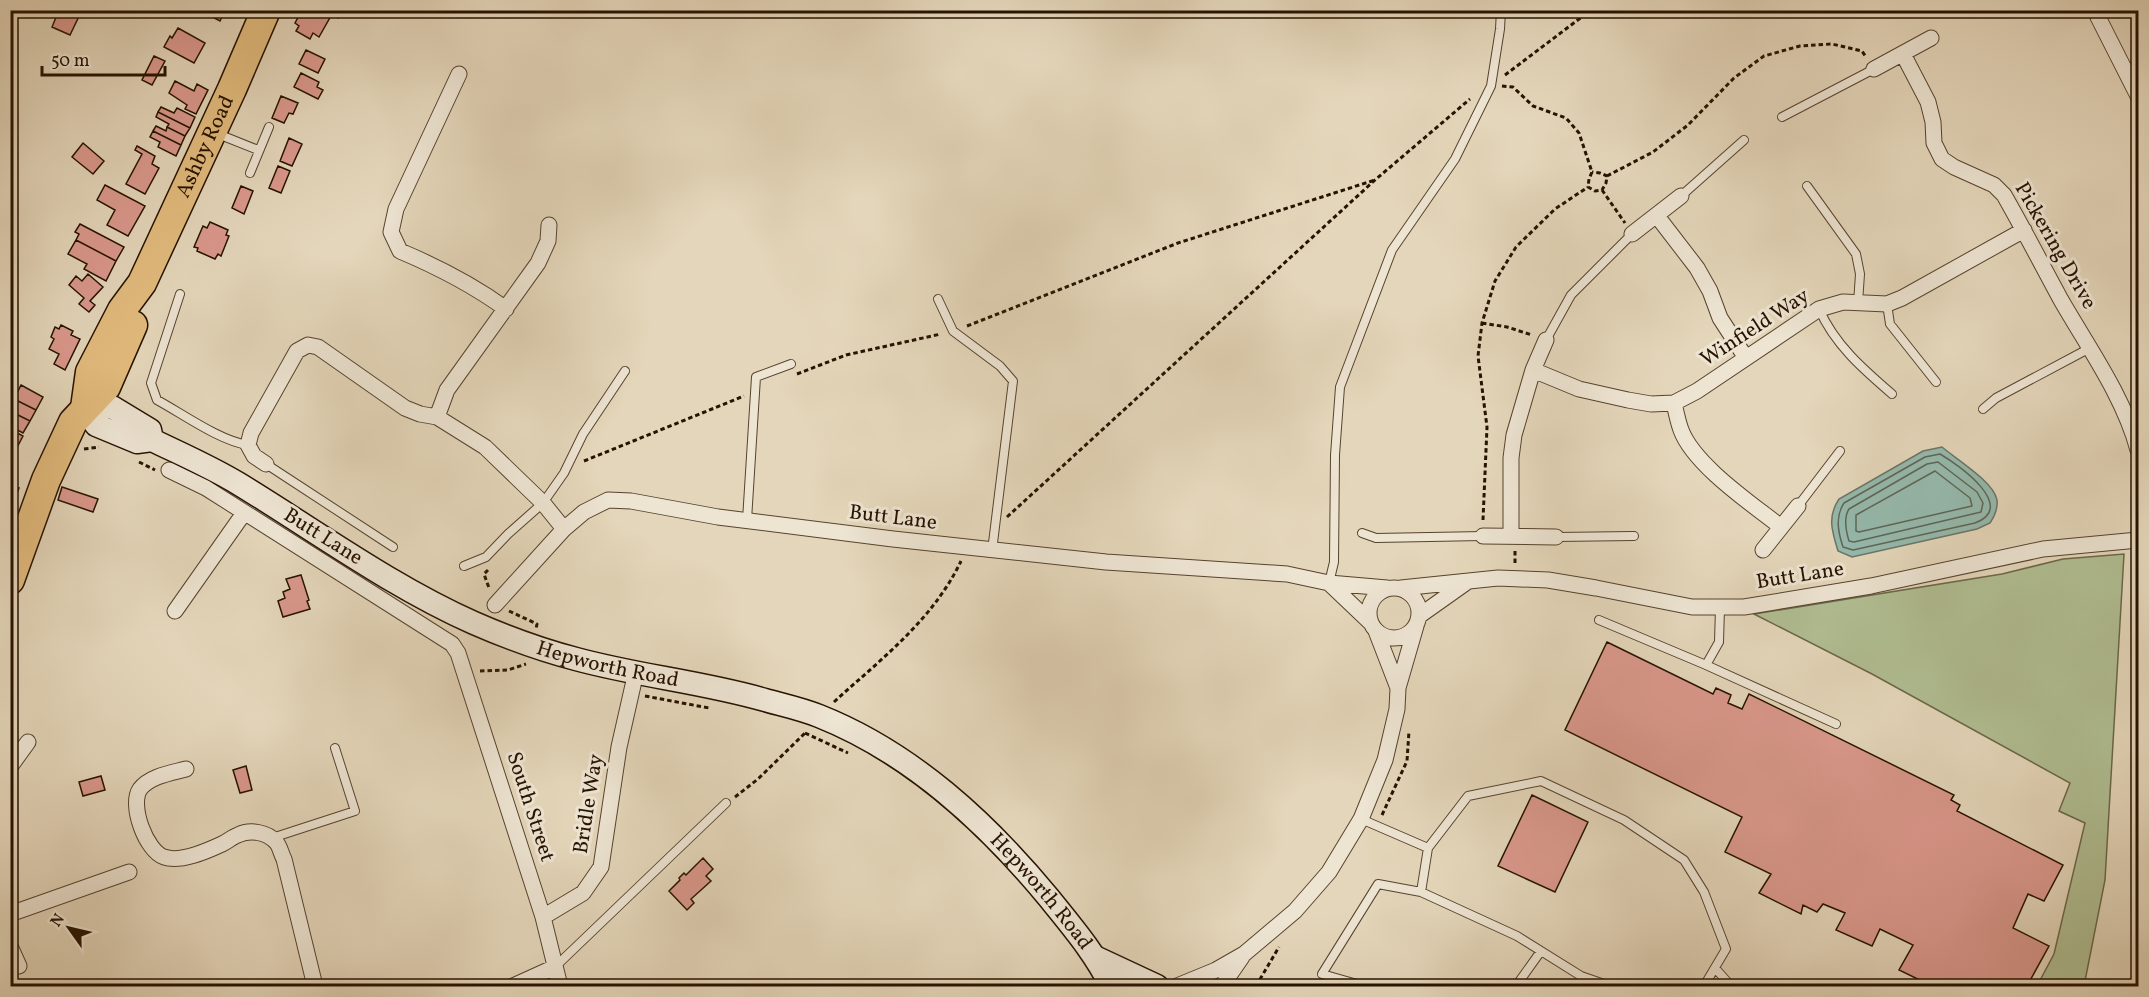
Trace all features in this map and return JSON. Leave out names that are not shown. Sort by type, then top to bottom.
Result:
[{"type":"highway","name":"Ashby Road","points":[[85,408],[90,372],[122,310],[142,283],[266,10]]},
{"type":"highway","points":[[10,580],[19,527],[46,480],[73,422],[85,408]]},
{"type":"street","points":[[2098,17],[2139,96]]},
{"type":"street","points":[[1874,69],[1931,38]]},
{"type":"street","name":"Pickering Drive","points":[[1903,54],[1928,102],[1933,122],[1934,143],[1942,159],[1994,185],[2004,195],[2133,429],[2139,450]]},
{"type":"street","points":[[459,74],[396,209],[391,232],[400,251],[438,267],[479,289],[506,309]]},
{"type":"street","points":[[1632,234],[1681,196]]},
{"type":"street","points":[[1657,216],[1697,268],[1710,291],[1720,318],[1746,358]]},
{"type":"street","points":[[437,417],[447,390],[538,264],[548,241],[549,225]]},
{"type":"street","name":"Winfield Way","points":[[1533,370],[1589,391],[1652,404],[1674,403],[1697,391],[1819,309],[1843,302],[1887,304],[1902,298],[2024,230]]},
{"type":"street","points":[[1511,536],[1511,458],[1514,435],[1533,370],[1546,340]]},
{"type":"street","points":[[266,464],[254,456],[248,445],[251,433],[297,351],[308,345],[318,347],[405,408],[437,417],[485,447],[543,504],[564,529]]},
{"type":"street","points":[[1674,403],[1682,432],[1702,462],[1781,527]]},
{"type":"street","name":"Hepworth Road","points":[[85,408],[112,407],[150,430],[152,440],[235,482],[372,567],[472,622],[575,659],[762,699],[812,724],[881,748],[958,802],[1015,857],[1096,958],[1111,987]]},
{"type":"street","name":"Butt Lane","points":[[169,470],[206,488],[452,644]]},
{"type":"street","name":"Butt Lane","points":[[495,605],[564,529],[584,512],[608,500],[631,501],[718,517],[1106,562],[1287,574],[1329,583],[1394,588],[1498,578],[1548,580],[1685,606],[1720,608],[1744,607],[1871,586],[2043,549],[2139,540]]},
{"type":"street","points":[[1763,550],[1798,506]]},
{"type":"street","points":[[175,611],[244,513]]},
{"type":"street","points":[[1483,536],[1556,537]]},
{"type":"street","name":"Butt Lane","points":[[1418,621],[1467,582]]},
{"type":"street","points":[[1329,583],[1384,636],[1402,637],[1410,633],[1418,621]]},
{"type":"street","points":[[1159,987],[1176,987],[1216,970],[1244,954],[1272,932],[1329,872],[1361,819],[1386,760],[1397,709],[1398,687],[1418,621],[1419,607],[1415,598],[1409,592],[1394,588],[1378,593],[1371,602],[1369,613],[1398,687]]},
{"type":"street","name":"South Street","points":[[452,644],[458,653],[543,917],[560,987]]},
{"type":"street","name":"Bridle Way","points":[[543,917],[583,893],[601,867],[619,747],[636,672]]},
{"type":"street","points":[[10,767],[28,742]]},
{"type":"street","points":[[186,769],[151,779],[140,789],[136,798],[146,841],[153,851],[172,859],[191,855],[222,844],[239,834],[255,831],[277,843],[284,859],[315,987]]},
{"type":"street","points":[[10,914],[129,872]]},
{"type":"street","points":[[10,946],[18,966]]},
{"type":"street","points":[[1222,987],[1244,954]]},
{"type":"street","name":"Hepworth Road","points":[[1096,958],[1159,987]]},
{"type":"street","points":[[513,987],[555,967]]},
{"type":"lane","points":[[1329,583],[1334,562],[1335,455],[1340,387],[1392,250],[1455,159],[1491,86],[1501,10]]},
{"type":"lane","points":[[1782,117],[1874,69]]},
{"type":"lane","points":[[250,173],[269,127]]},
{"type":"lane","points":[[212,132],[258,150]]},
{"type":"lane","points":[[1681,196],[1744,140]]},
{"type":"lane","points":[[1808,186],[1856,254],[1860,274],[1858,303]]},
{"type":"lane","points":[[1546,340],[1571,295],[1632,234]]},
{"type":"lane","points":[[180,294],[151,383],[158,400],[225,438],[237,444],[248,445]]},
{"type":"lane","points":[[938,299],[953,331],[1000,366],[1013,381],[992,550]]},
{"type":"lane","points":[[1887,304],[1890,324],[1936,382]]},
{"type":"lane","points":[[1819,309],[1832,333],[1851,357],[1892,394]]},
{"type":"lane","points":[[1983,409],[1996,398],[2090,348]]},
{"type":"lane","points":[[747,520],[756,377],[791,364]]},
{"type":"lane","points":[[464,566],[486,557],[508,534],[543,504],[564,472],[582,434],[625,371]]},
{"type":"lane","points":[[1798,506],[1840,451]]},
{"type":"lane","points":[[266,464],[393,547]]},
{"type":"lane","points":[[1362,532],[1376,538],[1483,536]]},
{"type":"lane","points":[[1556,537],[1634,536]]},
{"type":"lane","points":[[1706,665],[1719,642],[1720,608]]},
{"type":"lane","points":[[1599,620],[1836,724]]},
{"type":"lane","points":[[271,838],[355,811],[335,748]]},
{"type":"lane","points":[[1421,892],[1428,848],[1468,796],[1541,781],[1624,820],[1684,860],[1704,892],[1726,949],[1704,987]]},
{"type":"lane","points":[[555,967],[726,803]]},
{"type":"lane","points":[[1361,819],[1428,848]]},
{"type":"lane","points":[[1364,987],[1322,974],[1378,884],[1421,892],[1517,936],[1581,976],[1610,987]]},
{"type":"lane","points":[[1516,987],[1541,951]]},
{"type":"lane","points":[[1715,968],[1731,987]]},
{"type":"path","points":[[995,528],[1375,180],[1474,96],[1491,86],[1591,10]]},
{"type":"path","points":[[1607,177],[1662,145],[1688,125],[1734,78],[1764,56],[1800,46],[1832,44],[1862,51],[1874,69]]},
{"type":"path","points":[[1491,86],[1513,87],[1533,106],[1566,118],[1579,133],[1592,172],[1588,179],[1588,187]]},
{"type":"path","points":[[1592,172],[1607,177]]},
{"type":"path","points":[[1602,190],[1607,177]]},
{"type":"path","points":[[796,375],[846,355],[953,331],[1178,243],[1375,180]]},
{"type":"path","points":[[1588,187],[1595,191],[1602,190]]},
{"type":"path","points":[[1483,536],[1486,428],[1478,356],[1482,323],[1495,282],[1516,247],[1555,209],[1588,187]]},
{"type":"path","points":[[1602,190],[1632,234]]},
{"type":"path","points":[[1482,323],[1507,327],[1546,340]]},
{"type":"path","points":[[579,468],[585,460],[756,391]]},
{"type":"path","points":[[726,803],[759,779],[812,724],[922,621],[950,585],[963,557],[992,550]]},
{"type":"path","points":[[492,566],[484,574],[495,605],[537,624]]},
{"type":"path","points":[[476,670],[508,670],[525,663],[535,666]]},
{"type":"path","points":[[656,699],[718,710]]},
{"type":"path","points":[[795,729],[812,724]]},
{"type":"path","points":[[812,724],[848,753]]},
{"type":"path","points":[[1384,810],[1407,761],[1409,729]]},
{"type":"green space","points":[[2124,554],[2105,880],[2084,986],[2037,986],[2054,954],[2085,823],[2059,811],[2070,783],[1872,674],[1754,614],[2002,574],[2063,559]]},
{"type":"water","points":[[1942,447],[1982,478],[1994,493],[1997,506],[1990,523],[1977,529],[1852,557],[1838,551],[1832,518],[1839,499],[1923,451]]},
{"type":"building","points":[[59,10],[82,10],[70,35],[52,27]]},
{"type":"building","points":[[199,10],[225,10],[220,21]]},
{"type":"building","points":[[302,10],[325,10],[332,14],[319,37],[313,33],[310,39],[296,31],[299,26],[295,23]]},
{"type":"building","points":[[325,10],[342,10],[338,18]]},
{"type":"building","points":[[178,28],[205,43],[194,63],[164,47]]},
{"type":"building","points":[[306,50],[325,59],[318,73],[299,64]]},
{"type":"building","points":[[154,56],[165,61],[152,85],[142,80]]},
{"type":"building","points":[[301,73],[319,82],[317,87],[323,90],[318,99],[294,87]]},
{"type":"building","points":[[175,81],[194,91],[197,84],[208,90],[196,114],[185,109],[187,105],[169,93]]},
{"type":"building","points":[[281,96],[298,103],[293,114],[289,113],[284,123],[272,118]]},
{"type":"building","points":[[161,107],[174,113],[177,108],[195,117],[190,128],[158,112]]},
{"type":"building","points":[[158,112],[190,128],[185,136],[167,127],[169,124],[156,117]]},
{"type":"building","points":[[156,126],[166,131],[167,127],[185,136],[181,145],[153,131]]},
{"type":"building","points":[[153,131],[181,145],[176,156],[158,147],[160,142],[150,137]]},
{"type":"building","points":[[289,138],[302,144],[292,166],[280,161]]},
{"type":"building","points":[[83,143],[104,161],[93,174],[72,157]]},
{"type":"building","points":[[137,146],[155,156],[152,164],[159,168],[145,194],[126,184],[142,154],[135,150]]},
{"type":"building","points":[[278,166],[290,171],[281,193],[269,188]]},
{"type":"building","points":[[105,185],[145,206],[128,236],[107,225],[115,210],[97,200]]},
{"type":"building","points":[[241,186],[253,191],[244,214],[232,208]]},
{"type":"building","points":[[210,222],[228,230],[226,235],[229,236],[221,256],[218,254],[215,259],[197,251],[198,248],[194,247],[203,226],[207,228]]},
{"type":"building","points":[[80,224],[124,247],[116,261],[76,240],[79,234],[75,232]]},
{"type":"building","points":[[76,240],[116,261],[106,281],[84,269],[87,264],[68,254]]},
{"type":"building","points":[[88,274],[103,287],[90,301],[95,305],[89,312],[79,304],[84,298],[69,285],[76,276],[82,281]]},
{"type":"building","points":[[61,325],[73,331],[71,335],[80,339],[65,370],[54,364],[59,354],[49,349],[54,339],[51,337],[55,327],[59,329]]},
{"type":"building","points":[[21,385],[43,397],[36,410],[14,399]]},
{"type":"building","points":[[14,399],[36,410],[30,421],[10,411],[10,405]]},
{"type":"building","points":[[10,411],[30,421],[23,433],[10,426]]},
{"type":"building","points":[[10,429],[23,436],[14,453],[10,451]]},
{"type":"building","points":[[10,485],[19,488],[11,510],[10,509]]},
{"type":"building","points":[[62,487],[98,499],[93,512],[58,500]]},
{"type":"building","points":[[301,575],[310,609],[283,617],[278,601],[285,598],[283,592],[290,589],[286,579]]},
{"type":"building","points":[[1607,642],[1713,694],[1716,688],[1731,695],[1728,703],[1742,709],[1749,694],[1954,795],[1951,800],[1960,805],[1957,811],[2063,865],[2044,901],[2028,894],[2013,928],[2049,946],[2027,986],[1932,986],[1899,970],[1913,945],[1880,929],[1872,946],[1836,930],[1845,913],[1823,904],[1817,912],[1803,905],[1801,914],[1759,893],[1771,874],[1725,852],[1742,817],[1565,730]]},
{"type":"building","points":[[246,766],[252,790],[240,793],[233,770]]},
{"type":"building","points":[[101,776],[105,790],[83,796],[79,782]]},
{"type":"building","points":[[1532,795],[1588,822],[1555,892],[1498,866]]},
{"type":"building","points":[[703,858],[713,869],[706,876],[711,881],[691,899],[694,903],[687,910],[669,891],[684,873],[686,875]]}]
